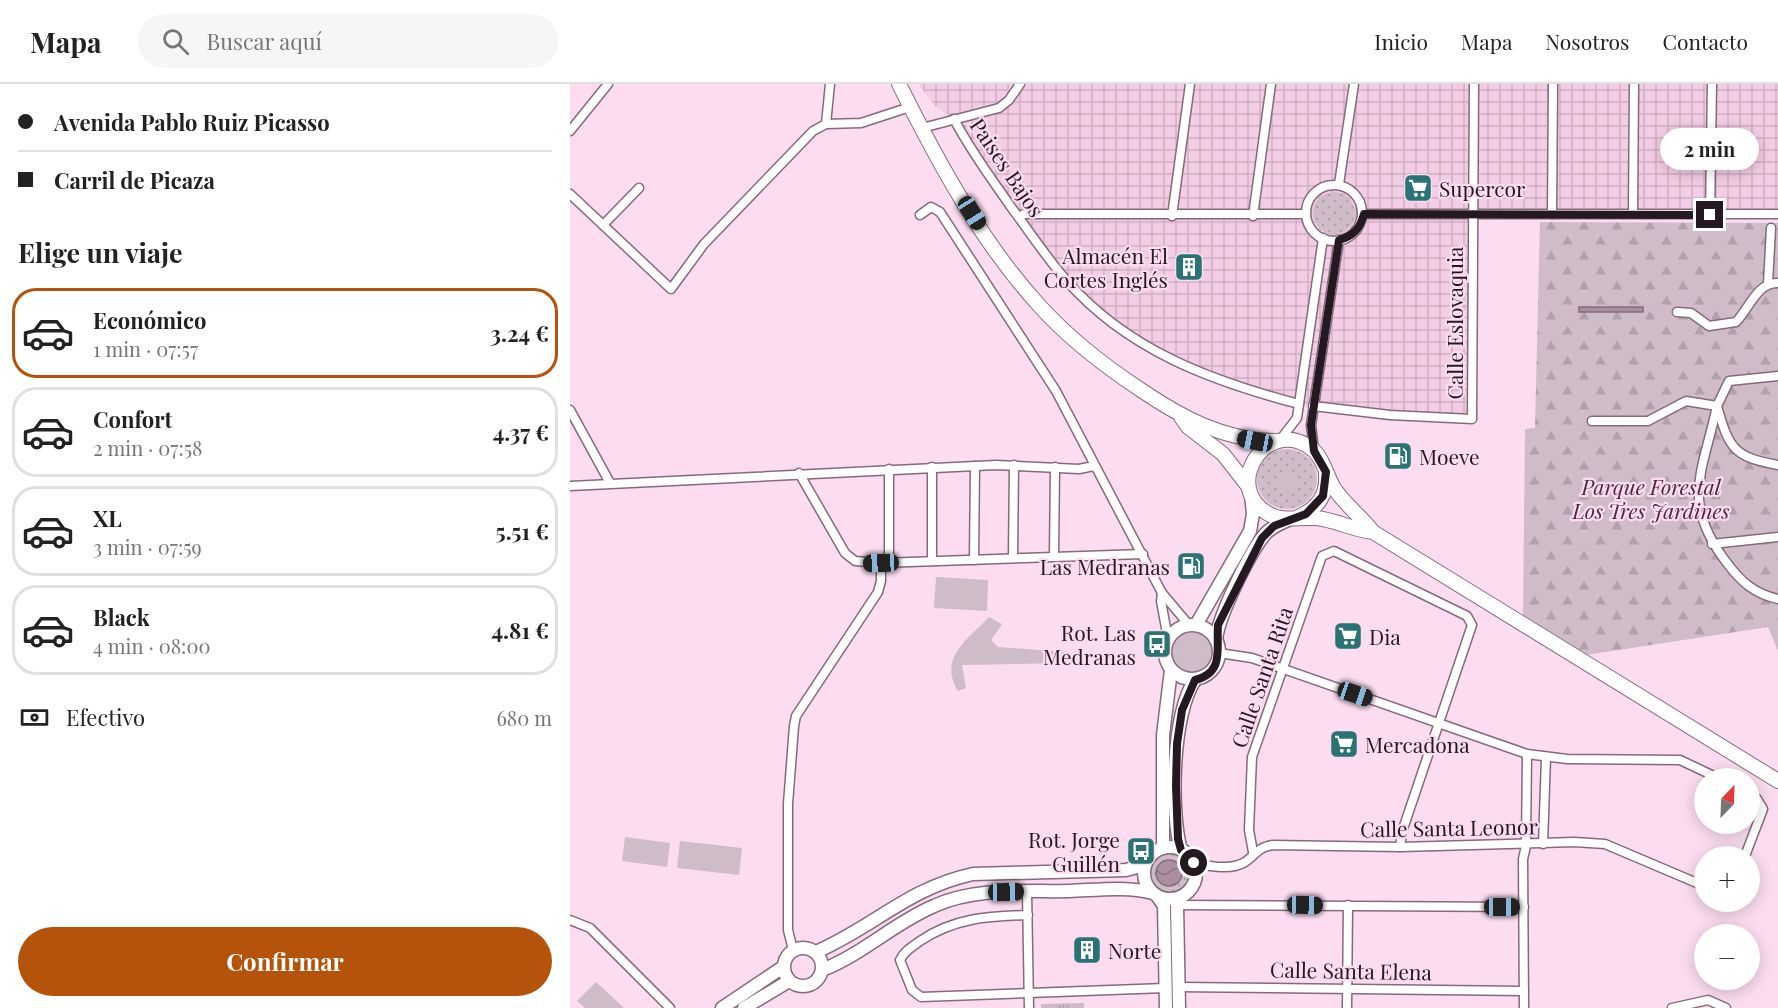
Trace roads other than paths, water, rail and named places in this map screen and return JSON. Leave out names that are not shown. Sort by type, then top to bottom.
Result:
[{"type":"main road","points":[[899,84],[979,225],[1036,303],[1064,331],[1116,373],[1181,417],[1237,438],[1300,442],[1314,451],[1334,488],[1373,532]]},
{"type":"main road","points":[[1181,417],[1188,427],[1223,454],[1267,513],[1294,518],[1330,520],[1373,532],[1778,781]]},
{"type":"main road","points":[[1249,490],[1249,470],[1256,455],[1278,441]]},
{"type":"main road","points":[[1294,518],[1313,509],[1323,496],[1326,472]]},
{"type":"street","points":[[570,131],[608,84]]},
{"type":"street","points":[[826,124],[830,84]]},
{"type":"street","points":[[922,128],[999,108],[1010,100],[1020,84]]},
{"type":"street","points":[[1172,216],[1190,84]]},
{"type":"street","points":[[1253,216],[1271,84]]},
{"type":"street","points":[[1339,184],[1354,84]]},
{"type":"street","name":"Calle Eslovaquia","points":[[1313,406],[1390,415],[1472,419],[1474,84]]},
{"type":"street","points":[[1552,214],[1553,84]]},
{"type":"street","points":[[1633,213],[1634,84]]},
{"type":"street","points":[[1710,215],[1712,84]]},
{"type":"street","points":[[570,194],[671,289],[704,244],[813,130],[826,124],[861,123],[910,107]]},
{"type":"street","name":"Paises Bajos","points":[[954,119],[965,141],[1019,218],[1067,281],[1088,302],[1132,337],[1199,374],[1299,404]]},
{"type":"street","points":[[1339,184],[1358,198],[1364,214],[1359,228],[1350,237],[1339,240],[1323,238],[1314,232],[1305,214],[1308,202],[1317,191],[1329,185],[1339,184]]},
{"type":"street","points":[[603,225],[639,188]]},
{"type":"street","points":[[920,215],[928,208],[940,212],[1056,391],[1162,593],[1192,625],[1208,630],[1216,640],[1219,653],[1212,671],[1195,680],[1182,678],[1171,670]]},
{"type":"street","points":[[1019,218],[1024,214],[1172,216],[1305,214]]},
{"type":"street","points":[[1364,214],[1778,214]]},
{"type":"street","points":[[1768,284],[1771,228]]},
{"type":"street","points":[[1278,441],[1294,425],[1299,404],[1323,238]]},
{"type":"street","points":[[1314,451],[1311,425],[1313,406],[1339,240]]},
{"type":"street","points":[[1677,312],[1691,313],[1709,326],[1736,322],[1761,288],[1768,284],[1778,283]]},
{"type":"street","points":[[1778,376],[1738,378],[1729,381],[1717,406],[1698,480],[1699,510],[1712,544],[1735,573],[1759,595],[1778,599]]},
{"type":"street","points":[[1592,421],[1648,421],[1686,401],[1717,406]]},
{"type":"street","points":[[1717,406],[1727,441],[1743,455],[1778,465]]},
{"type":"street","points":[[570,410],[610,483]]},
{"type":"street","points":[[570,486],[932,467],[1014,465],[1079,469],[1094,466]]},
{"type":"street","points":[[1013,558],[1014,465]]},
{"type":"street","points":[[974,560],[975,466]]},
{"type":"street","points":[[932,467],[932,561]]},
{"type":"street","points":[[1054,557],[1055,467]]},
{"type":"street","points":[[793,950],[788,930],[788,804],[794,726],[796,716],[878,592],[885,563],[889,469]]},
{"type":"street","points":[[800,473],[845,553],[855,561],[885,563],[1143,554]]},
{"type":"street","points":[[1168,639],[1177,630],[1192,625],[1250,531],[1253,514],[1249,490]]},
{"type":"street","points":[[1216,640],[1222,614],[1262,538],[1274,526],[1294,518]]},
{"type":"street","points":[[1712,544],[1778,537]]},
{"type":"street","name":"Calle Santa Rita","points":[[1253,852],[1249,830],[1252,757],[1322,556],[1326,553],[1339,552],[1467,616],[1472,621],[1472,628],[1439,724]]},
{"type":"street","points":[[1162,593],[1161,602],[1168,639],[1165,652],[1171,670],[1163,735],[1162,848]]},
{"type":"street","points":[[1219,653],[1252,658],[1283,668],[1527,754],[1567,759],[1680,760],[1697,768]]},
{"type":"street","points":[[1179,1008],[1179,901],[1194,882],[1194,863],[1181,850],[1176,828],[1177,744],[1182,710],[1195,680]]},
{"type":"street","points":[[1400,847],[1402,832],[1439,724]]},
{"type":"street","points":[[1524,1008],[1523,859],[1526,846],[1527,754]]},
{"type":"street","points":[[1543,844],[1546,757]]},
{"type":"street","name":"Calle Santa Leonor","points":[[1194,863],[1235,866],[1247,861],[1253,852],[1273,846],[1605,844],[1694,882]]},
{"type":"street","points":[[1166,1008],[1164,906],[1145,883],[1145,865],[1152,854],[1162,848],[1181,850]]},
{"type":"street","points":[[816,952],[861,930],[907,898],[954,878],[973,874],[1126,870],[1145,865]]},
{"type":"street","points":[[822,970],[859,953],[935,905],[974,894],[1137,890],[1170,900],[1221,904],[1524,907]]},
{"type":"street","points":[[1027,892],[1029,1008]]},
{"type":"street","points":[[1347,1008],[1348,905]]},
{"type":"street","points":[[1028,915],[981,917],[948,925],[905,952],[900,960],[912,990],[918,996],[1165,988]]},
{"type":"street","points":[[570,920],[590,928],[670,1008]]},
{"type":"street","points":[[744,1008],[789,981],[805,986],[819,978],[822,970],[821,960],[816,952],[809,948],[793,950],[784,960],[783,967],[789,981]]},
{"type":"street","points":[[722,1008],[783,967]]},
{"type":"street","name":"Calle Santa Elena","points":[[1179,987],[1524,991]]},
{"type":"street","points":[[1672,1008],[1708,1000],[1726,1008]]},
{"type":"water","points":[[1579,307],[1643,307],[1643,312],[1579,312]]},
{"type":"water","points":[[1169,860],[1178,864],[1182,873],[1178,882],[1169,886],[1160,882],[1156,873],[1160,864]]},
{"type":"place","name":"Supercor","points":[[1418,188]]},
{"type":"place","name":"Almacén El Cortes Inglés","points":[[1189,267]]},
{"type":"place","name":"Moeve","points":[[1398,456]]},
{"type":"place","name":"Las Medranas","points":[[1191,566]]},
{"type":"place","name":"Dia","points":[[1348,636]]},
{"type":"place","name":"Rot. Las Medranas","points":[[1157,644]]},
{"type":"place","name":"Mercadona","points":[[1344,744]]},
{"type":"place","name":"Rot. Jorge Guillén","points":[[1141,851]]},
{"type":"place","name":"Norte","points":[[1087,950]]},
{"type":"park label","name":"Parque Forestal Los Tres Jardines","points":[[1651,498]]}]
